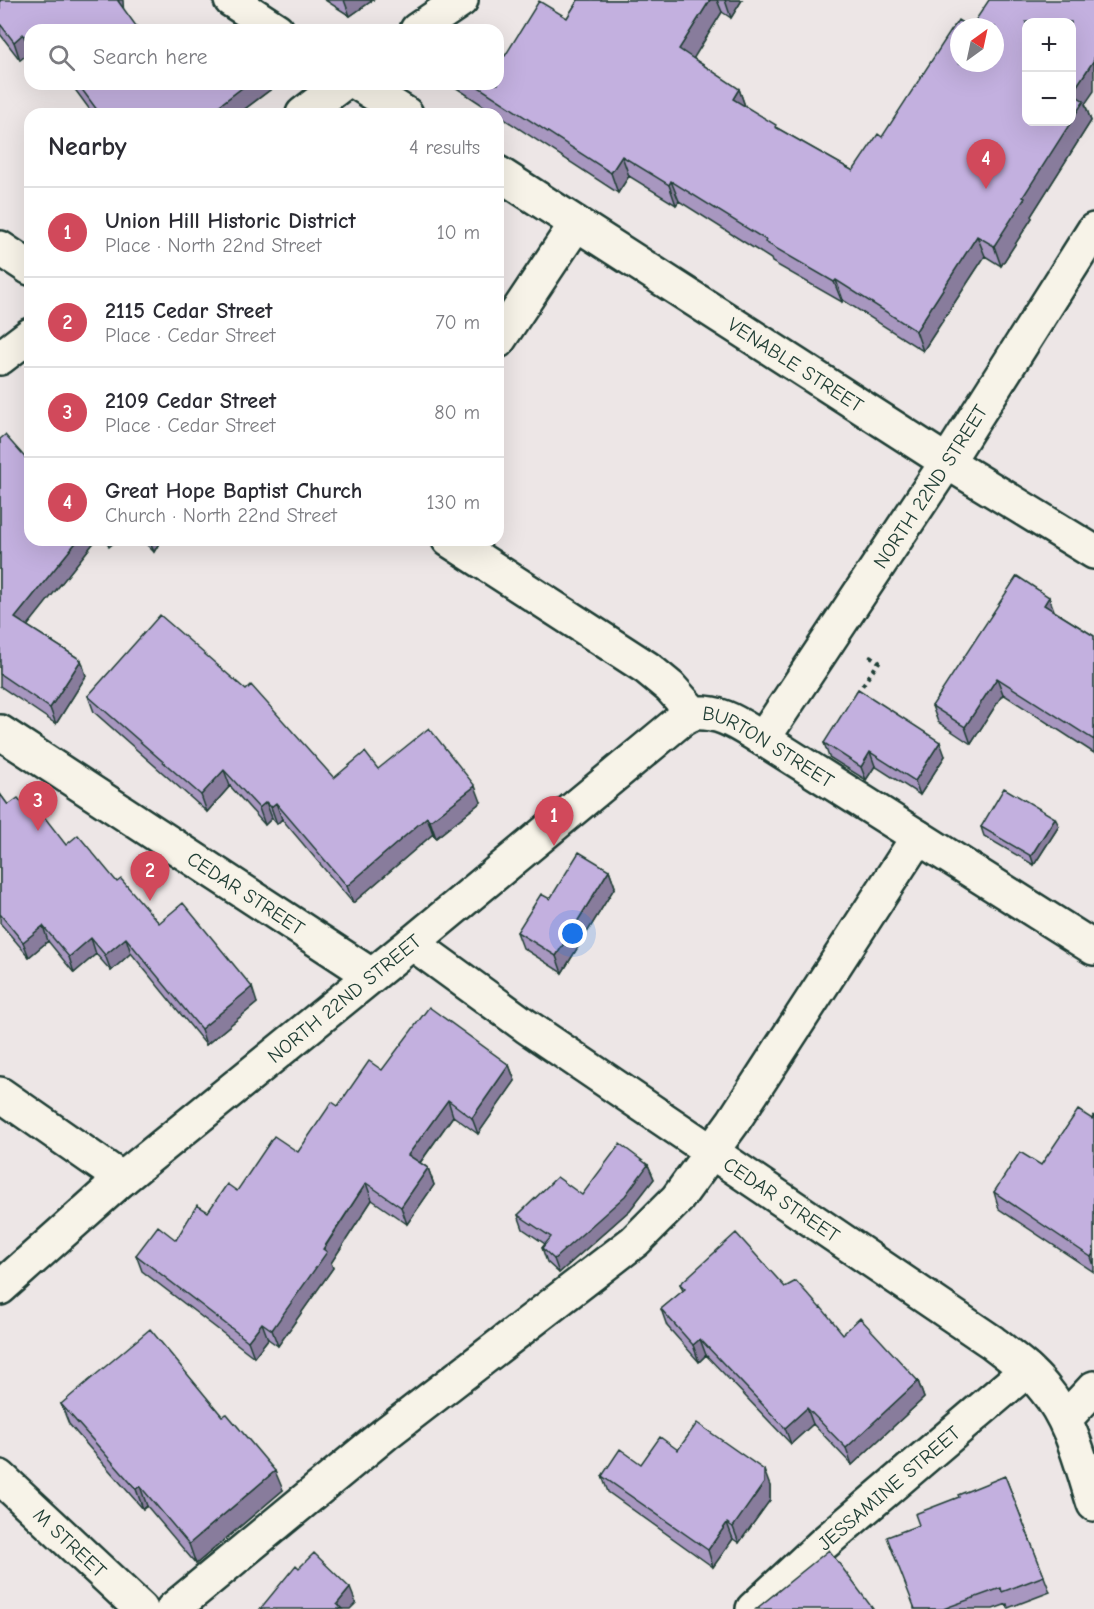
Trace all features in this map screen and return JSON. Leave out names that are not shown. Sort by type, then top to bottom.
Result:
[{"type":"street","points":[[231,0],[268,24]]},
{"type":"street","points":[[426,24],[461,0]]},
{"type":"street","points":[[311,108],[334,90]]},
{"type":"street","points":[[369,90],[397,108]]},
{"type":"street","name":"VENABLE STREET","points":[[504,177],[947,462],[1094,552]]},
{"type":"street","points":[[504,332],[576,224]]},
{"type":"street","name":"NORTH 22ND STREET","points":[[763,739],[947,462],[1094,231]]},
{"type":"street","points":[[0,248],[24,264]]},
{"type":"street","points":[[0,358],[24,340]]},
{"type":"street","name":"BURTON STREET","points":[[458,546],[647,668],[670,687],[693,713],[708,712],[724,716],[1094,948]]},
{"type":"street","name":"NORTH 22ND STREET","points":[[0,1288],[122,1179],[412,943],[681,719],[693,713]]},
{"type":"street","name":"CEDAR STREET","points":[[0,732],[371,975]]},
{"type":"street","points":[[173,1609],[385,1434],[635,1241],[677,1199],[713,1152],[918,837]]},
{"type":"street","name":"CEDAR STREET","points":[[412,943],[526,1026],[992,1342],[1027,1370],[1044,1387],[1065,1419],[1094,1504]]},
{"type":"street","points":[[0,1094],[122,1179]]},
{"type":"street","name":"JESSAMINE STREET","points":[[753,1609],[823,1544],[1027,1370]]},
{"type":"street","points":[[1065,1419],[1094,1388]]},
{"type":"street","name":"M STREET","points":[[0,1477],[141,1609]]},
{"type":"path","points":[[856,694],[879,662]]},
{"type":"building","points":[[0,0],[118,0],[135,24],[24,24],[24,35],[14,42],[0,24]]},
{"type":"building","points":[[578,0],[710,0],[679,49],[739,89],[733,99],[776,125],[775,127],[853,171],[878,134],[882,137],[950,32],[950,72],[1004,72],[1004,18],[977,18],[989,0],[1094,0],[1094,60],[1076,87],[1076,18],[1022,18],[1022,126],[1068,126],[994,246],[977,236],[916,331],[836,280],[834,282],[765,242],[766,240],[671,181],[669,185],[622,156],[611,173],[483,90],[504,90],[504,55],[539,1],[567,18]]},
{"type":"building","points":[[82,90],[239,90],[216,108],[96,108]]},
{"type":"building","points":[[1076,96],[1084,101],[1076,113]]},
{"type":"building","points":[[5,435],[24,456],[24,546],[73,546],[15,618],[81,660],[50,708],[0,674],[0,439]]},
{"type":"building","points":[[1017,576],[1049,597],[1044,605],[1094,636],[1094,740],[997,678],[965,727],[932,706]]},
{"type":"building","points":[[160,615],[246,690],[251,685],[334,778],[365,752],[378,769],[429,728],[475,786],[430,821],[427,817],[347,886],[276,803],[271,807],[266,802],[259,808],[224,770],[201,795],[88,696]]},
{"type":"building","points":[[858,689],[940,742],[915,781],[870,752],[861,767],[824,743]]},
{"type":"building","points":[[1004,788],[1055,818],[1031,856],[981,827]]},
{"type":"building","points":[[0,794],[8,805],[18,798],[35,819],[42,814],[66,845],[78,835],[117,882],[121,879],[159,923],[183,903],[252,987],[201,1029],[126,938],[105,955],[91,938],[69,957],[43,926],[23,942],[0,914]]},
{"type":"building","points":[[579,852],[609,870],[556,956],[517,932],[541,894],[550,899]]},
{"type":"building","points":[[429,1007],[509,1065],[472,1118],[448,1100],[408,1155],[428,1168],[401,1207],[366,1183],[323,1249],[327,1252],[272,1330],[262,1323],[248,1341],[136,1255],[158,1226],[176,1240],[197,1205],[208,1212],[227,1184],[237,1191],[274,1136],[298,1152],[332,1102],[338,1106],[369,1061],[382,1070]]},
{"type":"building","points":[[1078,1110],[1092,1119],[1094,1115],[1094,1252],[1091,1257],[994,1192],[1020,1152],[1041,1165]]},
{"type":"building","points":[[620,1144],[648,1165],[625,1196],[554,1259],[542,1248],[551,1237],[518,1215],[557,1177],[582,1195]]},
{"type":"building","points":[[736,1233],[785,1287],[796,1281],[843,1334],[860,1318],[918,1381],[846,1448],[807,1408],[785,1428],[700,1339],[693,1345],[661,1309],[685,1289],[680,1284]]},
{"type":"building","points":[[150,1329],[222,1416],[227,1414],[275,1471],[189,1544],[140,1486],[136,1489],[61,1404]]},
{"type":"building","points":[[697,1423],[764,1470],[764,1483],[733,1527],[727,1523],[708,1550],[602,1476],[620,1449],[641,1464],[660,1437],[678,1450]]},
{"type":"building","points":[[1005,1476],[1044,1576],[1002,1592],[1001,1588],[943,1609],[915,1609],[887,1537],[919,1525],[915,1514]]},
{"type":"building","points":[[829,1550],[873,1609],[756,1609]]},
{"type":"building","points":[[314,1553],[350,1588],[337,1604],[342,1609],[260,1609],[296,1565],[299,1568]]},
{"type":"place","name":"Great Hope Baptist Church","points":[[986,189]]},
{"type":"place","name":"2109 Cedar Street","points":[[38,831]]},
{"type":"place","name":"Union Hill Historic District","points":[[554,846]]},
{"type":"place","name":"2115 Cedar Street","points":[[150,901]]}]
